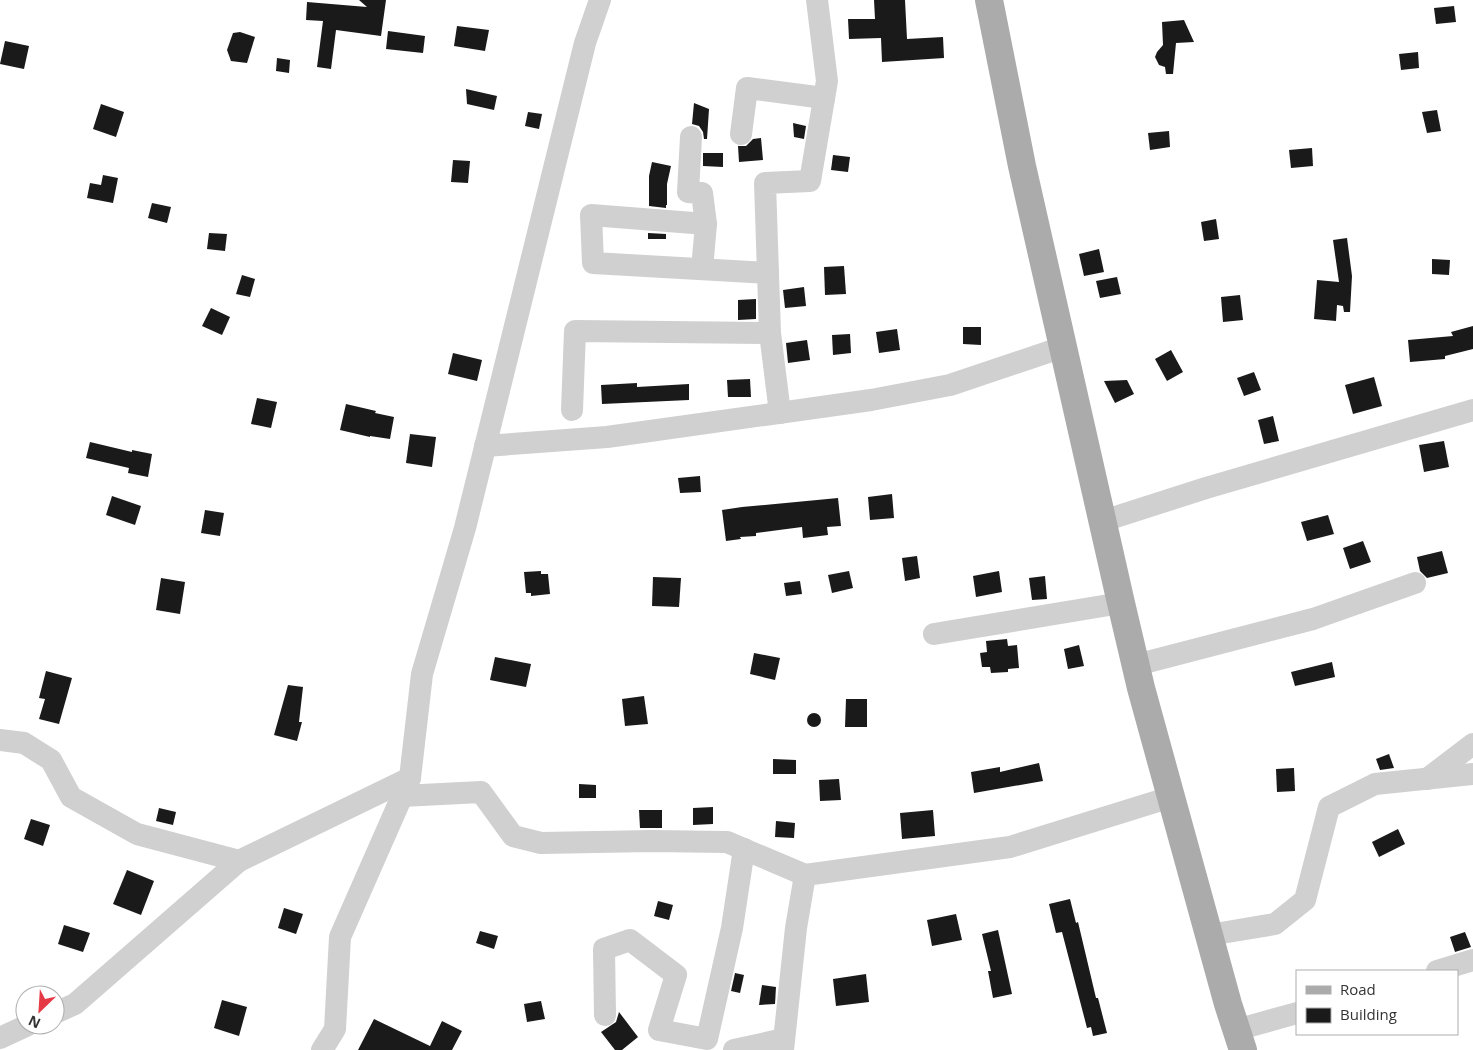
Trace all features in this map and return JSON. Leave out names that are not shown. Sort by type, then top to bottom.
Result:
[{"type":"main road","points":[[990,0],[1022,166],[1121,603],[1208,935],[1240,1040]]},
{"type":"street","points":[[322,1050],[335,1029],[340,937],[406,787],[422,674],[465,528],[585,43],[600,0]]},
{"type":"street","points":[[780,413],[770,333],[765,183],[810,181],[827,82],[817,0]]},
{"type":"street","points":[[741,134],[747,88],[824,98]]},
{"type":"street","points":[[691,138],[688,192],[702,193],[706,224],[702,270]]},
{"type":"street","points":[[706,224],[591,215],[593,264],[768,273]]},
{"type":"street","points":[[572,410],[575,331],[770,333]]},
{"type":"street","points":[[485,446],[607,437],[871,400],[950,385],[1063,347]]},
{"type":"street","points":[[1103,522],[1206,488],[1473,410]]},
{"type":"street","points":[[1136,665],[1313,618],[1416,583]]},
{"type":"street","points":[[934,634],[1121,603]]},
{"type":"street","points":[[0,740],[24,743],[51,760],[70,797],[137,834],[239,861]]},
{"type":"street","points":[[1427,779],[1473,744]]},
{"type":"street","points":[[1208,935],[1275,924],[1305,900],[1329,806],[1375,784],[1473,774]]},
{"type":"street","points":[[65,1008],[75,1004],[239,861],[406,787],[481,792],[513,836],[541,843],[727,842],[805,875],[1010,847],[1171,797]]},
{"type":"street","points":[[605,1015],[604,949],[630,940],[676,974],[659,1030],[707,1039],[732,928],[744,849]]},
{"type":"street","points":[[734,1050],[784,1045],[796,928],[805,875]]},
{"type":"street","points":[[1440,970],[1473,960]]},
{"type":"street","points":[[1240,1040],[1296,1013]]},
{"type":"street","points":[[0,1038],[15,1031]]},
{"type":"building","points":[[359,0],[386,0],[381,36],[336,30],[331,69],[317,67],[323,21],[306,20],[307,2],[367,7]]},
{"type":"building","points":[[874,0],[905,0],[907,39],[943,37],[944,58],[882,62],[881,38],[849,39],[848,19],[875,19]]},
{"type":"building","points":[[1454,6],[1456,22],[1436,24],[1434,8]]},
{"type":"building","points":[[1184,20],[1194,42],[1176,43],[1173,74],[1166,74],[1165,67],[1159,65],[1155,57],[1163,45],[1162,22]]},
{"type":"building","points":[[457,26],[489,30],[485,51],[454,46]]},
{"type":"building","points":[[388,31],[425,36],[423,53],[386,49]]},
{"type":"building","points":[[240,32],[255,37],[247,63],[231,61],[227,50],[233,33]]},
{"type":"building","points":[[5,41],[29,46],[24,69],[0,64]]},
{"type":"building","points":[[1418,52],[1419,68],[1401,70],[1399,54]]},
{"type":"building","points":[[277,58],[290,60],[289,73],[276,71]]},
{"type":"building","points":[[466,89],[497,96],[494,110],[467,104]]},
{"type":"building","points":[[694,103],[709,109],[707,139],[704,139],[703,132],[699,126],[692,124]]},
{"type":"building","points":[[101,104],[124,112],[116,137],[93,129]]},
{"type":"building","points":[[1437,110],[1441,131],[1427,133],[1422,112]]},
{"type":"building","points":[[528,112],[542,114],[539,129],[525,126]]},
{"type":"building","points":[[793,123],[806,126],[804,139],[794,137]]},
{"type":"building","points":[[1169,131],[1170,147],[1150,150],[1148,133]]},
{"type":"building","points":[[761,138],[763,160],[739,162],[738,146],[746,146],[753,139]]},
{"type":"building","points":[[1312,148],[1313,166],[1291,168],[1289,150]]},
{"type":"building","points":[[703,153],[723,153],[723,167],[703,166]]},
{"type":"building","points":[[833,155],[850,157],[848,172],[831,170]]},
{"type":"building","points":[[453,160],[470,161],[468,183],[451,182]]},
{"type":"building","points":[[652,162],[671,166],[667,184],[666,208],[649,206],[649,176]]},
{"type":"building","points":[[103,175],[118,178],[113,203],[87,198],[90,183],[101,185]]},
{"type":"building","points":[[152,203],[171,207],[167,223],[148,218]]},
{"type":"building","points":[[1216,219],[1219,239],[1204,241],[1201,222]]},
{"type":"building","points":[[209,233],[227,234],[225,251],[207,249]]},
{"type":"building","points":[[648,233],[666,234],[666,239],[648,239]]},
{"type":"building","points":[[1347,238],[1352,276],[1350,312],[1344,312],[1343,306],[1337,305],[1336,321],[1314,319],[1317,280],[1339,282],[1333,240]]},
{"type":"building","points":[[1099,249],[1104,272],[1084,276],[1079,254]]},
{"type":"building","points":[[1432,259],[1450,260],[1449,275],[1432,274]]},
{"type":"building","points":[[844,266],[846,294],[825,295],[824,267]]},
{"type":"building","points":[[242,275],[255,279],[250,297],[236,294]]},
{"type":"building","points":[[1117,277],[1121,294],[1100,298],[1096,281]]},
{"type":"building","points":[[804,287],[806,306],[785,308],[783,290]]},
{"type":"building","points":[[1240,295],[1243,320],[1223,322],[1221,297]]},
{"type":"building","points":[[756,299],[756,319],[738,320],[738,300]]},
{"type":"building","points":[[211,308],[230,317],[222,335],[202,326]]},
{"type":"building","points":[[1473,326],[1473,349],[1445,356],[1445,359],[1410,362],[1408,340],[1453,336],[1451,332]]},
{"type":"building","points":[[963,327],[981,327],[981,345],[963,344]]},
{"type":"building","points":[[897,329],[900,350],[879,353],[876,332]]},
{"type":"building","points":[[850,334],[851,353],[833,355],[832,335]]},
{"type":"building","points":[[807,340],[810,360],[788,363],[786,343]]},
{"type":"building","points":[[1171,350],[1183,372],[1167,381],[1155,359]]},
{"type":"building","points":[[453,353],[482,360],[477,381],[448,374]]},
{"type":"building","points":[[1254,372],[1261,390],[1244,396],[1237,378]]},
{"type":"building","points":[[1374,377],[1382,406],[1353,414],[1345,385]]},
{"type":"building","points":[[750,379],[751,397],[728,397],[727,380]]},
{"type":"building","points":[[1127,380],[1134,394],[1115,403],[1104,381]]},
{"type":"building","points":[[637,383],[637,387],[689,384],[689,400],[602,404],[601,385]]},
{"type":"building","points":[[257,398],[277,402],[271,428],[251,424]]},
{"type":"building","points":[[346,404],[394,417],[390,439],[370,437],[340,430]]},
{"type":"building","points":[[1273,416],[1279,441],[1264,444],[1258,420]]},
{"type":"building","points":[[410,434],[436,437],[432,467],[406,463]]},
{"type":"building","points":[[1444,441],[1449,467],[1424,472],[1419,445]]},
{"type":"building","points":[[90,442],[132,452],[132,450],[152,454],[148,477],[128,473],[129,468],[86,458]]},
{"type":"building","points":[[700,476],[701,492],[680,493],[678,478]]},
{"type":"building","points":[[892,494],[894,518],[870,520],[868,497]]},
{"type":"building","points":[[112,496],[141,506],[135,525],[106,515]]},
{"type":"building","points":[[838,498],[841,526],[827,527],[828,535],[803,538],[802,527],[756,533],[756,536],[740,537],[741,539],[726,541],[722,510]]},
{"type":"building","points":[[205,510],[224,513],[220,536],[201,533]]},
{"type":"building","points":[[1328,515],[1334,534],[1307,541],[1301,522]]},
{"type":"building","points":[[1363,541],[1371,562],[1350,569],[1343,548]]},
{"type":"building","points":[[1442,551],[1448,573],[1427,578],[1420,571],[1417,557]]},
{"type":"building","points":[[917,556],[920,578],[905,581],[902,558]]},
{"type":"building","points":[[541,571],[541,574],[548,574],[550,594],[531,596],[531,593],[526,593],[524,572]]},
{"type":"building","points":[[849,571],[853,588],[832,593],[828,575]]},
{"type":"building","points":[[999,571],[1002,592],[976,597],[973,576]]},
{"type":"building","points":[[1045,576],[1047,599],[1032,600],[1029,578]]},
{"type":"building","points":[[653,577],[681,578],[679,607],[652,606]]},
{"type":"building","points":[[161,578],[185,582],[180,614],[156,610]]},
{"type":"building","points":[[800,581],[802,594],[786,596],[784,583]]},
{"type":"building","points":[[1007,639],[1008,646],[1017,645],[1019,668],[1008,669],[1008,672],[991,673],[990,667],[982,667],[980,653],[987,652],[986,641]]},
{"type":"building","points":[[1079,645],[1084,666],[1068,669],[1064,649]]},
{"type":"building","points":[[754,653],[780,658],[775,680],[750,674]]},
{"type":"building","points":[[495,657],[531,664],[526,687],[490,680]]},
{"type":"building","points":[[1332,662],[1335,677],[1295,686],[1291,672]]},
{"type":"building","points":[[46,671],[72,678],[59,724],[39,719],[45,699],[39,698]]},
{"type":"building","points":[[288,685],[303,687],[299,722],[302,722],[297,741],[274,735]]},
{"type":"building","points":[[644,696],[648,724],[625,726],[622,699]]},
{"type":"building","points":[[846,699],[867,699],[867,727],[845,727]]},
{"type":"building","points":[[811,713],[817,713],[821,720],[817,727],[811,727],[807,723],[807,717]]},
{"type":"building","points":[[1389,754],[1394,768],[1380,770],[1376,759]]},
{"type":"building","points":[[773,759],[796,760],[796,774],[773,774]]},
{"type":"building","points":[[1039,763],[1043,781],[974,793],[971,772],[1000,767],[1000,772]]},
{"type":"building","points":[[1294,768],[1295,791],[1277,792],[1276,769]]},
{"type":"building","points":[[839,779],[841,800],[820,801],[819,780]]},
{"type":"building","points":[[579,784],[596,785],[596,798],[579,798]]},
{"type":"building","points":[[713,807],[713,824],[693,825],[693,808]]},
{"type":"building","points":[[159,808],[176,812],[173,825],[156,821]]},
{"type":"building","points":[[639,810],[662,810],[662,828],[640,828]]},
{"type":"building","points":[[933,810],[935,836],[902,839],[900,813]]},
{"type":"building","points":[[31,819],[50,825],[43,846],[24,839]]},
{"type":"building","points":[[776,821],[795,823],[794,838],[775,837]]},
{"type":"building","points":[[1398,829],[1405,844],[1379,857],[1372,842]]},
{"type":"building","points":[[127,870],[154,881],[141,915],[113,904]]},
{"type":"building","points":[[1070,899],[1076,923],[1078,922],[1096,998],[1098,998],[1107,1033],[1093,1036],[1091,1027],[1087,1028],[1062,932],[1056,933],[1049,904]]},
{"type":"building","points":[[658,901],[673,905],[669,920],[654,916]]},
{"type":"building","points":[[284,908],[303,914],[296,934],[278,928]]},
{"type":"building","points":[[956,914],[962,940],[932,946],[927,920]]},
{"type":"building","points":[[64,925],[90,933],[83,952],[58,944]]},
{"type":"building","points":[[998,930],[1012,994],[993,998],[988,971],[991,971],[982,934]]},
{"type":"building","points":[[480,931],[498,936],[494,949],[476,943]]},
{"type":"building","points":[[1465,932],[1471,947],[1455,952],[1450,937]]},
{"type":"building","points":[[735,973],[744,975],[740,993],[731,991]]},
{"type":"building","points":[[866,974],[869,1002],[836,1006],[833,979]]},
{"type":"building","points":[[762,985],[776,987],[775,1004],[759,1005]]},
{"type":"building","points":[[222,1000],[247,1007],[239,1036],[214,1028]]},
{"type":"building","points":[[541,1001],[545,1019],[527,1022],[524,1004]]},
{"type":"building","points":[[619,1012],[638,1037],[622,1050],[615,1050],[601,1032],[616,1022]]},
{"type":"building","points":[[374,1019],[430,1046],[442,1021],[462,1031],[452,1050],[358,1050]]}]
